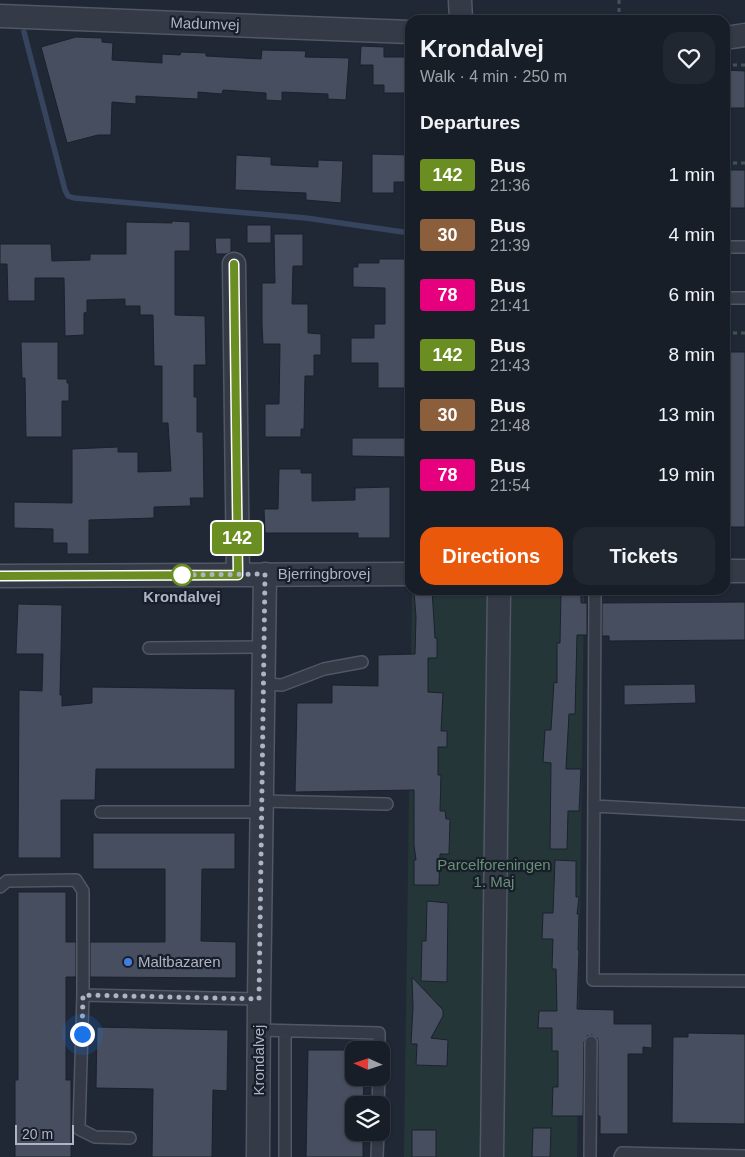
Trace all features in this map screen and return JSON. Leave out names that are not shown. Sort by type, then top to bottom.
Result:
[{"type":"street","points":[[460,0],[461,15]]},
{"type":"street","name":"Madumvej","points":[[0,16],[405,32]]},
{"type":"street","points":[[730,38],[745,36]]},
{"type":"street","points":[[234,264],[238,575]]},
{"type":"street","points":[[730,571],[745,571]]},
{"type":"street","name":"Krondalvej","points":[[258,1157],[265,574]]},
{"type":"street","name":"Bjerringbrovej","points":[[0,576],[405,574]]},
{"type":"street","points":[[492,1157],[499,595]]},
{"type":"lane","points":[[730,247],[745,247]]},
{"type":"lane","points":[[730,298],[745,298]]},
{"type":"lane","points":[[595,595],[593,980],[745,981]]},
{"type":"lane","points":[[149,648],[264,648]]},
{"type":"lane","points":[[264,684],[282,684],[324,668],[362,662]]},
{"type":"lane","points":[[101,812],[387,804]]},
{"type":"lane","points":[[594,806],[745,814]]},
{"type":"lane","points":[[0,887],[7,881],[76,880],[83,891],[83,995],[79,1129],[95,1137],[130,1138]]},
{"type":"lane","points":[[83,995],[259,999]]},
{"type":"lane","points":[[259,1030],[379,1033],[379,1041]]},
{"type":"lane","points":[[284,1157],[285,1030]]},
{"type":"lane","points":[[590,1157],[591,1042]]},
{"type":"lane","points":[[377,1157],[378,1141]]},
{"type":"lane","points":[[620,1157],[622,1153],[745,1156]]},
{"type":"path","points":[[619,0],[619,15]]},
{"type":"path","points":[[730,65],[745,65]]},
{"type":"path","points":[[730,162],[745,163]]},
{"type":"path","points":[[730,333],[745,333]]},
{"type":"green space","name":"Parcelforeningen 1. Maj","points":[[412,595],[584,595],[577,1157],[404,1157]]},
{"type":"building","points":[[76,37],[102,38],[102,42],[113,43],[112,60],[162,63],[162,54],[180,55],[181,52],[206,53],[206,56],[261,59],[262,50],[306,51],[305,57],[349,58],[346,100],[328,99],[328,94],[282,92],[282,101],[266,100],[266,93],[223,90],[222,94],[198,92],[198,99],[136,96],[136,104],[112,102],[111,135],[98,135],[67,143],[41,47]]},
{"type":"building","points":[[361,46],[384,47],[384,57],[405,57],[405,93],[384,93],[384,85],[373,85],[373,65],[360,65]]},
{"type":"building","points":[[730,70],[745,71],[745,108],[730,108]]},
{"type":"building","points":[[372,154],[405,155],[405,182],[394,182],[394,193],[372,193]]},
{"type":"building","points":[[236,155],[271,157],[271,165],[318,167],[318,160],[343,161],[341,203],[306,200],[306,193],[235,190]]},
{"type":"building","points":[[730,170],[745,170],[745,208],[730,208]]},
{"type":"building","points":[[172,221],[190,222],[190,251],[175,251],[175,315],[205,316],[206,365],[194,365],[194,397],[197,397],[197,432],[203,432],[204,498],[190,498],[191,506],[154,507],[154,518],[89,520],[89,554],[67,554],[67,543],[53,543],[53,529],[14,528],[14,502],[72,503],[72,449],[118,447],[118,452],[138,452],[138,472],[171,471],[168,423],[162,423],[162,366],[154,366],[153,315],[140,315],[140,306],[125,306],[125,299],[87,300],[87,312],[84,313],[84,335],[65,336],[64,278],[35,278],[35,301],[8,301],[7,264],[0,264],[0,244],[51,244],[52,261],[90,260],[90,254],[126,254],[126,222],[172,223]]},
{"type":"building","points":[[247,225],[271,225],[271,243],[247,243]]},
{"type":"building","points":[[274,234],[303,234],[303,266],[293,266],[292,304],[308,304],[308,333],[321,334],[321,355],[314,355],[314,376],[305,376],[304,429],[301,429],[301,437],[265,437],[265,404],[279,404],[280,344],[263,344],[262,325],[262,283],[275,283]]},
{"type":"building","points":[[215,238],[231,238],[231,252],[216,254]]},
{"type":"building","points":[[379,259],[405,259],[405,388],[378,388],[378,363],[351,363],[351,338],[374,338],[374,324],[385,324],[385,288],[353,287],[353,267],[358,267],[358,263],[379,263]]},
{"type":"building","points":[[21,342],[58,342],[58,379],[67,379],[67,383],[69,383],[69,401],[62,401],[62,437],[26,437],[25,378],[22,378]]},
{"type":"building","points":[[730,352],[745,352],[745,527],[730,527]]},
{"type":"building","points":[[352,438],[405,438],[405,457],[352,456]]},
{"type":"building","points":[[279,469],[301,469],[301,473],[312,473],[312,501],[355,500],[355,488],[390,487],[390,538],[358,538],[358,533],[265,533],[264,509],[278,509]]},
{"type":"building","points":[[414,595],[432,595],[437,658],[428,658],[428,692],[443,693],[441,731],[447,731],[447,747],[438,747],[438,775],[441,775],[440,811],[445,811],[446,819],[450,819],[449,854],[440,854],[439,885],[414,885],[414,860],[416,860],[414,845],[414,790],[295,792],[297,703],[332,703],[332,685],[378,686],[378,655],[415,654]]},
{"type":"building","points":[[561,595],[581,595],[581,603],[587,603],[587,635],[577,635],[575,714],[569,714],[566,769],[581,769],[579,811],[568,811],[567,849],[550,849],[551,763],[543,762],[545,730],[551,730],[554,682],[557,683],[557,643],[560,643]]},
{"type":"building","points":[[745,602],[745,640],[609,641],[609,636],[602,636],[602,603]]},
{"type":"building","points":[[18,604],[62,605],[60,695],[62,695],[62,706],[92,703],[92,687],[235,689],[235,769],[96,769],[95,800],[61,800],[61,858],[18,858],[19,690],[42,691],[43,654],[16,654]]},
{"type":"building","points":[[695,684],[696,703],[624,705],[624,685]]},
{"type":"building","points":[[93,833],[235,833],[235,869],[202,869],[201,941],[236,942],[236,978],[90,977],[90,942],[165,942],[165,869],[93,869]]},
{"type":"building","points":[[555,860],[576,861],[576,897],[579,897],[577,914],[579,914],[579,950],[577,1009],[614,1010],[614,1024],[652,1024],[652,1048],[643,1047],[643,1054],[628,1054],[628,1134],[600,1134],[600,1116],[598,1116],[598,1042],[597,1038],[592,1035],[587,1036],[584,1042],[583,1116],[552,1116],[553,1087],[558,1087],[558,1051],[552,1051],[552,1028],[538,1028],[539,1011],[557,1011],[556,969],[552,969],[553,939],[542,939],[543,913],[553,913]]},
{"type":"building","points":[[18,892],[66,892],[66,942],[76,942],[76,977],[66,977],[66,1080],[71,1080],[71,1157],[15,1157],[15,1080],[18,1080]]},
{"type":"building","points":[[427,901],[448,903],[447,982],[421,981],[422,941],[426,941]]},
{"type":"building","points":[[412,977],[443,1010],[443,1016],[431,1038],[448,1040],[447,1066],[416,1065],[417,1044],[411,1044]]},
{"type":"building","points":[[97,1027],[228,1030],[227,1091],[213,1090],[212,1157],[152,1157],[153,1089],[96,1088]]},
{"type":"building","points":[[688,1033],[745,1034],[745,1124],[672,1123],[673,1037],[688,1037]]},
{"type":"building","points":[[308,1050],[345,1050],[345,1086],[364,1086],[363,1096],[345,1096],[345,1141],[363,1141],[363,1157],[306,1157]]},
{"type":"building","points":[[533,1128],[551,1128],[550,1157],[532,1157]]},
{"type":"building","points":[[412,1130],[436,1130],[436,1157],[412,1157]]},
{"type":"waterway","points":[[24,32],[68,196],[306,218],[405,232]]},
{"type":"bus line","name":"142","points":[[0,576],[238,575],[234,264]]},
{"type":"place","name":"Krondalvej","points":[[182,575]]},
{"type":"place","name":"Maltbazaren","points":[[128,962]]},
{"type":"route","points":[[82,1034],[83,995],[259,999],[265,574],[178,575],[182,575]]}]
